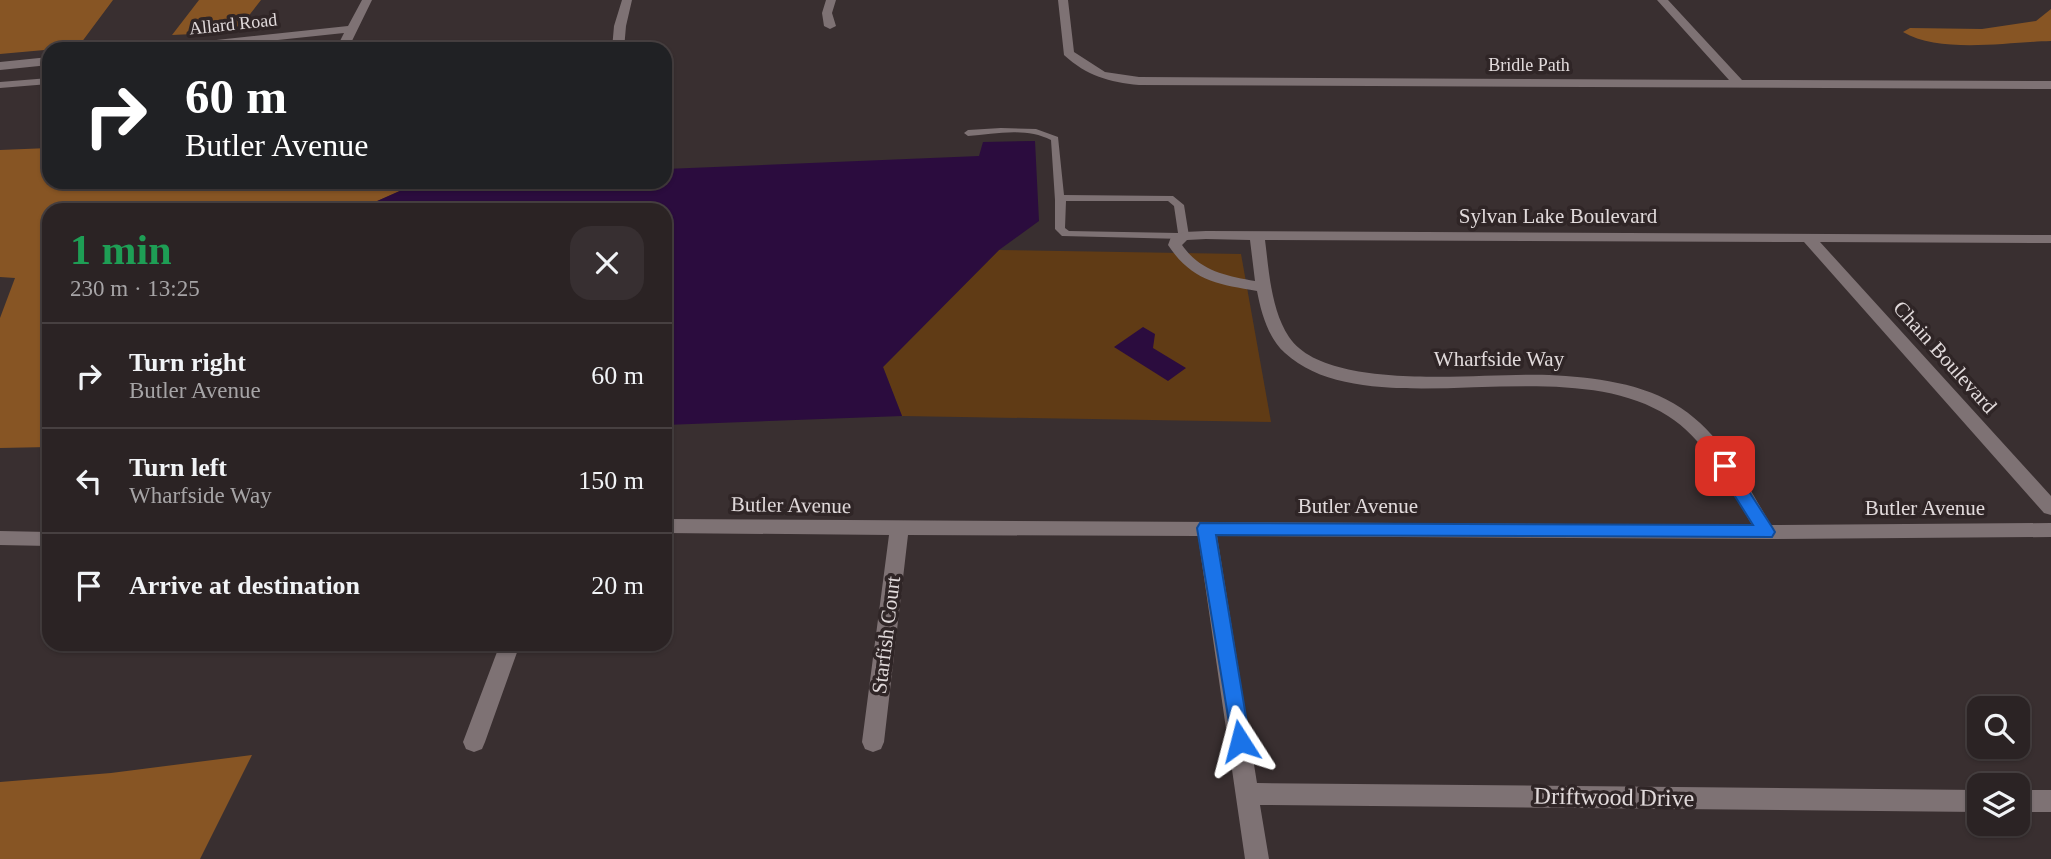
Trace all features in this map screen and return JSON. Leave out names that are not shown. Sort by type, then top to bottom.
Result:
[{"type":"street","points":[[346,42],[367,0]]},
{"type":"street","points":[[619,42],[620,26],[628,0]]},
{"type":"street","points":[[830,26],[827,13],[831,0]]},
{"type":"street","name":"Bridle Path","points":[[1063,0],[1068,53],[1084,68],[1113,79],[2051,85]]},
{"type":"street","points":[[1662,0],[1739,84]]},
{"type":"street","name":"Allard Road","points":[[227,42],[352,29]]},
{"type":"street","points":[[0,66],[42,62]]},
{"type":"street","points":[[1184,236],[1176,240],[1175,245],[1188,265],[1211,277],[1264,287]]},
{"type":"street","name":"Sylvan Lake Boulevard","points":[[1184,236],[1806,236],[2051,239]]},
{"type":"street","name":"Chain Boulevard","points":[[1806,236],[2051,508]]},
{"type":"street","name":"Wharfside Way","points":[[1257,237],[1264,287],[1273,319],[1288,347],[1324,370],[1358,379],[1395,381],[1581,382],[1617,387],[1651,399],[1690,424],[1711,444],[1766,532]]},
{"type":"street","name":"Butler Avenue","points":[[672,526],[1766,532],[2051,530]]},
{"type":"street","name":"Starfish Court","points":[[873,742],[899,528]]},
{"type":"street","points":[[1206,528],[1257,859]]},
{"type":"street","points":[[0,538],[42,539]]},
{"type":"street","points":[[474,742],[507,651]]},
{"type":"street","name":"Driftwood Drive","points":[[1248,794],[1967,801]]},
{"type":"street","points":[[2030,801],[2051,801]]},
{"type":"lane","points":[[0,86],[42,82]]},
{"type":"lane","points":[[968,133],[1039,133],[1055,139],[1060,200],[1059,229],[1066,234],[1184,236],[1179,205],[1170,198],[1060,200]]},
{"type":"shaded area","points":[[0,0],[113,0],[82,42],[42,42],[42,50],[0,54]]},
{"type":"shaded area","points":[[199,0],[261,0],[236,32],[172,35]]},
{"type":"shaded area","points":[[2051,9],[2051,41],[1955,45],[1918,39],[1903,32],[1910,28],[1982,29],[2036,21]]},
{"type":"shaded area","points":[[1035,141],[1039,221],[999,250],[883,367],[902,416],[672,425],[672,203],[373,203],[404,189],[672,189],[672,169],[979,156],[983,142]]},
{"type":"shaded area","points":[[42,148],[42,189],[404,189],[373,203],[42,203],[42,447],[0,448],[0,318],[15,278],[0,277],[0,150]]},
{"type":"shaded area","points":[[999,250],[1241,254],[1271,422],[902,416],[883,367]]},
{"type":"shaded area","points":[[1143,327],[1155,334],[1153,348],[1186,368],[1168,381],[1114,347]]},
{"type":"shaded area","points":[[252,755],[200,859],[0,859],[0,782],[111,773]]},
{"type":"route","points":[[1240,741],[1206,528],[1766,532],[1725,466]]}]
